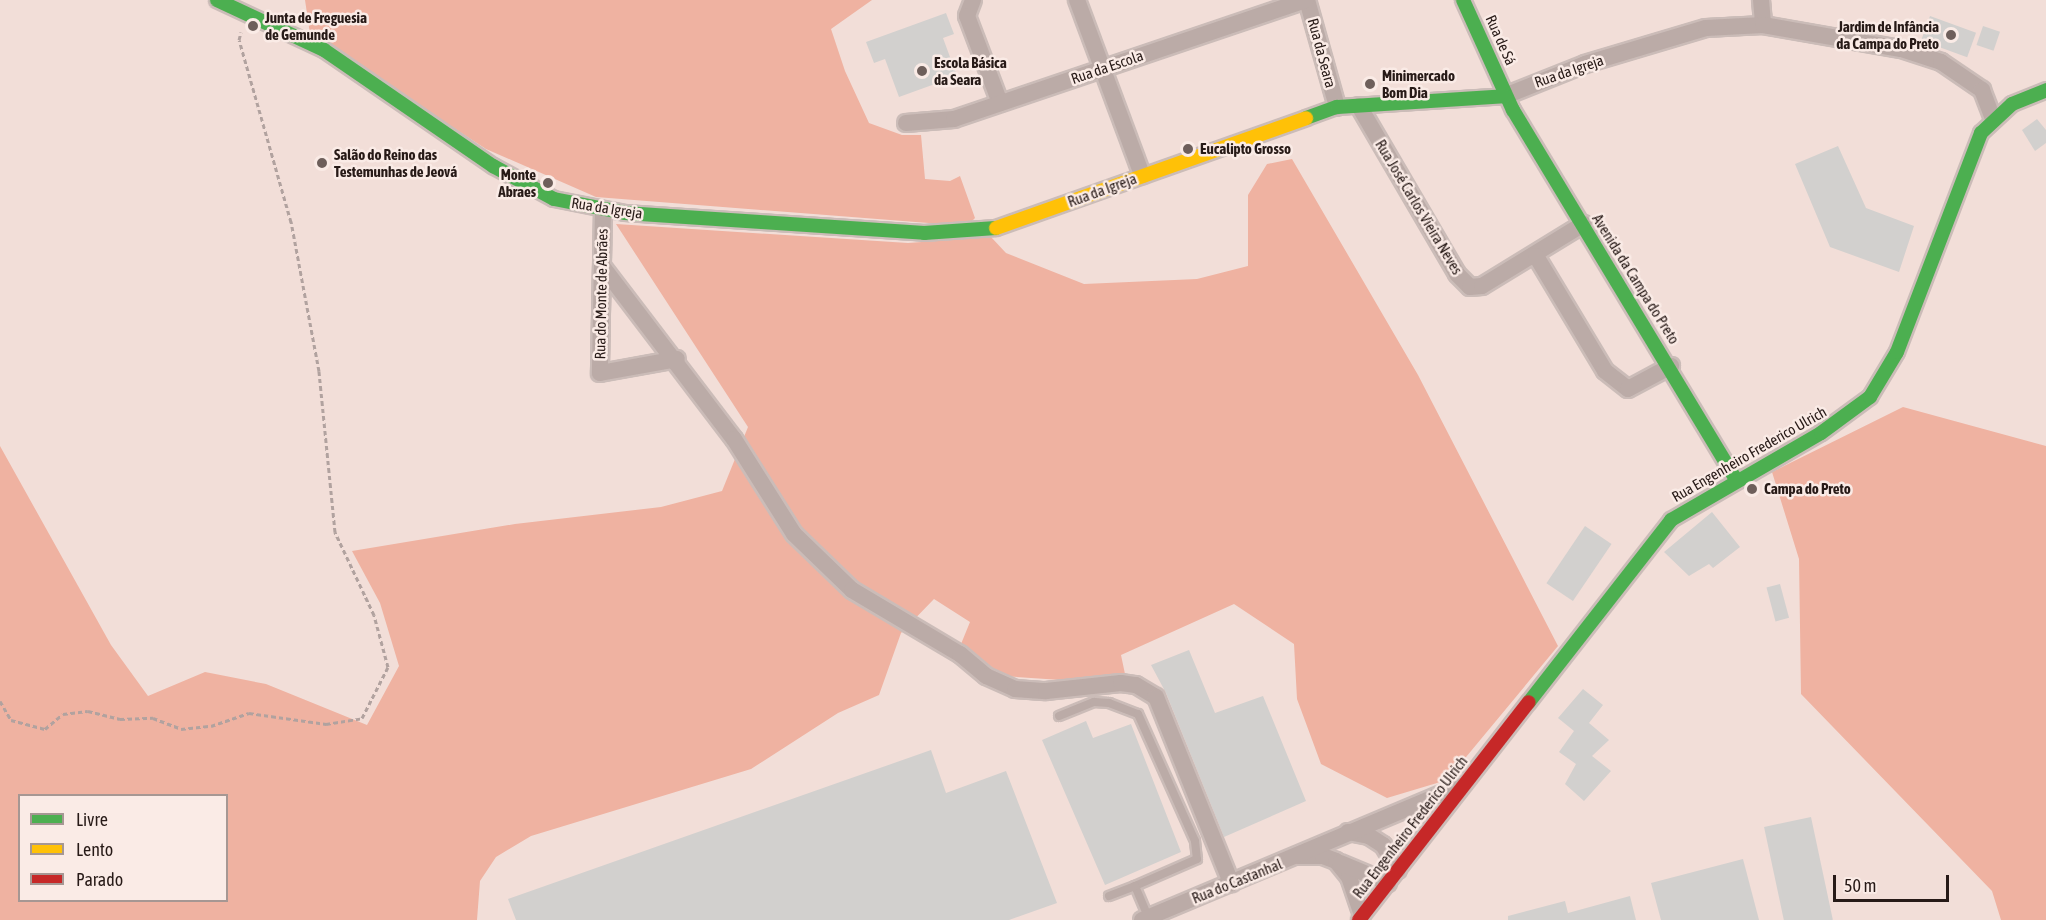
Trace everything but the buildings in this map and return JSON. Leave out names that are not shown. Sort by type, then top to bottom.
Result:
[{"type":"street","name":"Rua da Igreja","points":[[218,0],[324,50],[493,166],[554,199],[603,210],[924,233],[987,231],[1337,107],[1505,96],[1586,64],[1706,28],[1763,25],[1901,49],[1941,62],[1982,90],[1993,119]]},
{"type":"street","points":[[973,0],[967,16],[1000,103]]},
{"type":"street","points":[[1077,0],[1142,175]]},
{"type":"street","name":"Rua da Escola","points":[[906,123],[954,119],[1306,0]]},
{"type":"street","name":"Rua da Seara","points":[[1306,0],[1337,107]]},
{"type":"street","name":"Rua de Sá","points":[[1463,0],[1505,96]]},
{"type":"street","points":[[1761,0],[1763,25]]},
{"type":"street","name":"Rua Engenheiro Frederico Ulrich","points":[[1360,917],[1654,537],[1688,507],[1737,481],[1851,413],[1883,380],[1981,133],[1993,119],[2012,104],[2046,90]]},
{"type":"street","name":"Avenida da Campa do Preto","points":[[1505,96],[1671,366],[1737,481]]},
{"type":"street","name":"Rua José Carlos Vieira Neves","points":[[1359,106],[1457,274],[1470,287],[1482,286],[1536,256],[1582,224]]},
{"type":"street","name":"Rua do Monte de Abrães","points":[[603,210],[600,373],[677,359]]},
{"type":"street","points":[[1536,256],[1605,371],[1628,389],[1671,366]]},
{"type":"street","points":[[602,266],[677,359],[759,475],[794,534],[852,590],[960,654],[986,676],[1015,689],[1046,691],[1121,683],[1136,685],[1156,697],[1231,883]]},
{"type":"street","name":"Rua do Castanhal","points":[[1145,919],[1298,856],[1346,832],[1463,785]]},
{"type":"street","points":[[1346,832],[1368,836],[1383,845],[1393,877]]},
{"type":"street","name":"Rua do Castanhal","points":[[1298,856],[1323,856],[1393,877]]},
{"type":"street","points":[[1336,861],[1349,878],[1360,917]]},
{"type":"lane","points":[[1059,716],[1095,702],[1108,703],[1138,714],[1195,841],[1197,859],[1109,896]]},
{"type":"lane","points":[[1135,886],[1145,919]]},
{"type":"path","points":[[0,701],[11,720],[45,729],[63,714],[88,711],[120,719],[153,718],[181,729],[211,726],[249,713],[326,724],[362,718],[388,667],[374,615],[335,532],[319,370],[293,233],[239,40],[246,13]]},
{"type":"shaded area","points":[[305,0],[872,0],[831,29],[845,71],[869,123],[902,135],[921,135],[925,179],[950,181],[960,176],[975,218],[967,226],[596,197],[486,149],[310,34]]},
{"type":"shaded area","points":[[1292,159],[1418,375],[1558,646],[1447,780],[1387,798],[1321,764],[1297,699],[1294,644],[1234,604],[1121,655],[1125,674],[1076,681],[1002,676],[961,644],[970,622],[934,599],[901,633],[879,695],[838,713],[751,769],[531,836],[496,857],[480,881],[477,920],[0,920],[0,446],[111,645],[148,696],[205,672],[266,684],[367,725],[399,666],[380,603],[352,551],[515,524],[661,507],[722,491],[748,427],[616,224],[908,243],[991,237],[1006,253],[1084,284],[1197,279],[1248,266],[1248,195],[1267,164]]},
{"type":"shaded area","points":[[1903,407],[2046,446],[2046,920],[2001,920],[1992,891],[1801,694],[1799,559],[1772,472]]},
{"type":"traffic: fast","points":[[217,0],[324,50],[493,166],[554,199],[625,213],[924,233],[996,228]]},
{"type":"traffic: fast","points":[[1463,0],[1513,110],[1737,481]]},
{"type":"traffic: fast","points":[[1529,702],[1671,520],[1821,433],[1870,397],[1897,352],[1981,133],[2012,104],[2046,90]]},
{"type":"traffic: fast","points":[[1306,118],[1337,107],[1505,96]]},
{"type":"traffic: slow","points":[[996,228],[1306,118]]},
{"type":"traffic: jam","points":[[1359,920],[1529,702]]},
{"type":"place","name":"Junta de Freguesia de Gemunde","points":[[253,26]]},
{"type":"place","name":"Jardim de Infância da Campa do Preto","points":[[1951,35]]},
{"type":"place","name":"Escola Básica da Seara","points":[[922,71]]},
{"type":"place","name":"Minimercado Bom Dia","points":[[1370,84]]},
{"type":"place","name":"Eucalipto Grosso","points":[[1188,149]]},
{"type":"place","name":"Salão do Reino das Testemunhas de Jeová","points":[[322,163]]},
{"type":"place","name":"Monte Abraes","points":[[548,183]]},
{"type":"place","name":"Campa do Preto","points":[[1752,489]]}]
